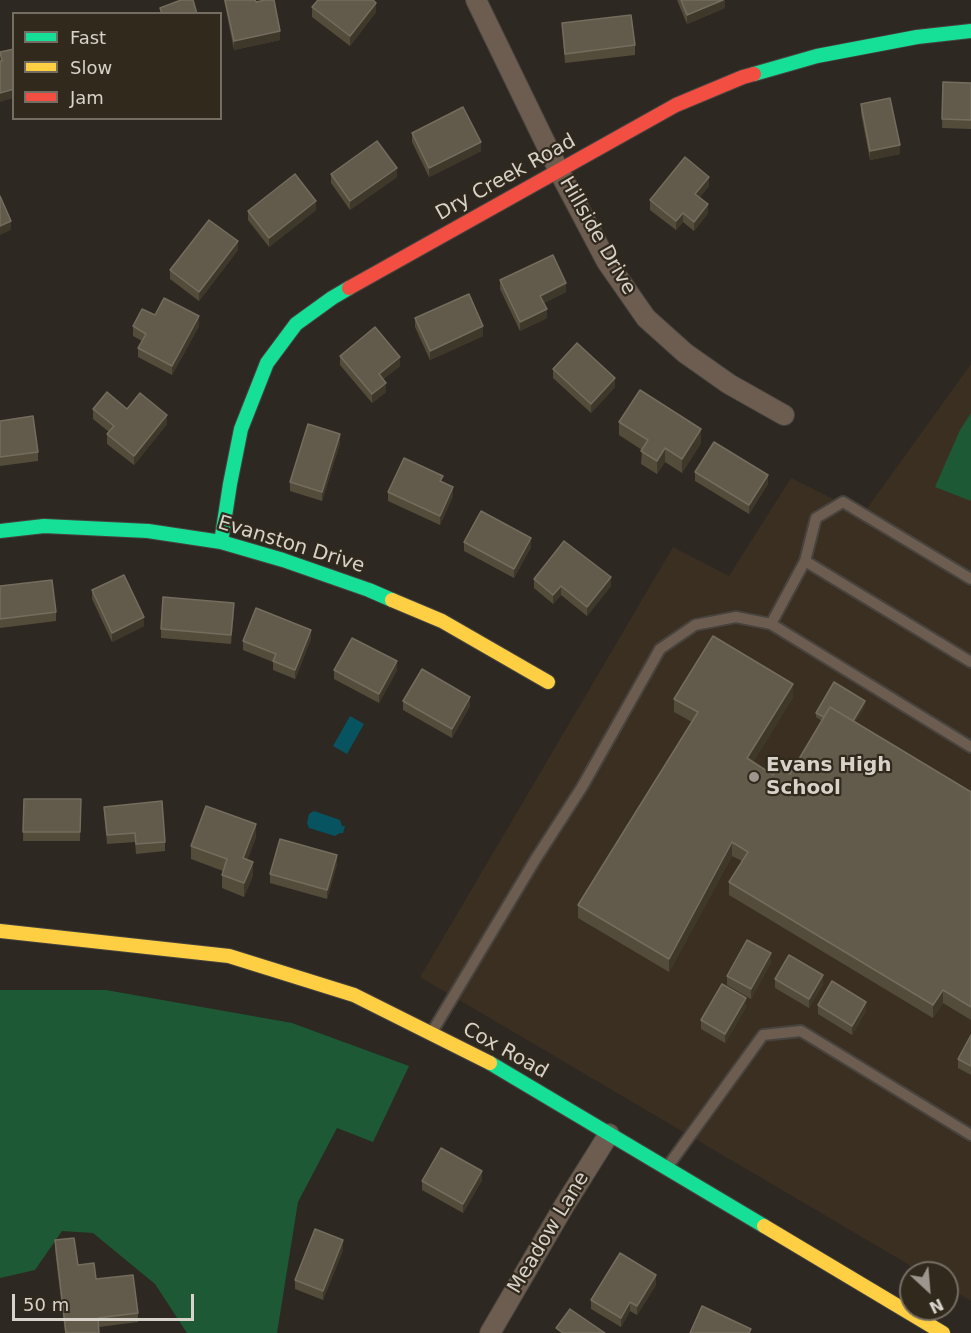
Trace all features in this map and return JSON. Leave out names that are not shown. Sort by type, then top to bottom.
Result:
[{"type":"street","name":"Hillside Drive","points":[[476,0],[559,171],[607,262],[646,318],[685,353],[729,384],[784,415]]},
{"type":"street","name":"Dry Creek Road","points":[[221,542],[242,429],[267,363],[296,324],[332,298],[676,105],[743,77],[817,56],[917,37],[971,31]]},
{"type":"street","name":"Evanston Drive","points":[[0,531],[44,526],[137,531],[221,542],[283,560],[358,586],[421,612],[442,621],[548,682]]},
{"type":"street","name":"Cox Road","points":[[0,931],[229,956],[354,995],[494,1065],[943,1333]]},
{"type":"street","name":"Meadow Lane","points":[[490,1333],[609,1134]]},
{"type":"lane","points":[[771,624],[805,561],[816,518],[843,502],[971,579]]},
{"type":"lane","points":[[805,561],[971,662]]},
{"type":"lane","points":[[432,1033],[510,900],[582,788],[660,649],[695,625],[736,617],[771,624],[971,747]]},
{"type":"lane","points":[[666,1168],[763,1035],[801,1031],[971,1135]]},
{"type":"shaded area","name":"Evans High School","points":[[971,364],[971,1301],[959,1294],[959,1261],[903,1261],[420,977],[673,547],[729,576],[791,478],[863,514]]},
{"type":"green space","points":[[971,413],[971,501],[935,487],[960,430]]},
{"type":"green space","points":[[0,990],[106,990],[292,1023],[409,1066],[373,1142],[337,1128],[298,1202],[277,1333],[187,1333],[155,1284],[93,1233],[62,1231],[35,1270],[0,1278]]},
{"type":"water","points":[[350,716],[364,724],[347,754],[333,746]]},
{"type":"water","points":[[314,811],[340,820],[342,826],[345,826],[343,833],[335,836],[309,828],[307,823],[309,814]]},
{"type":"building","points":[[181,0],[193,0],[196,12],[161,12],[160,8]]},
{"type":"building","points":[[225,0],[255,0],[256,2],[274,0],[280,31],[234,41]]},
{"type":"building","points":[[318,0],[373,0],[376,3],[350,36],[312,7]]},
{"type":"building","points":[[681,0],[723,0],[687,15]]},
{"type":"building","points":[[631,15],[635,45],[565,54],[562,23]]},
{"type":"building","points":[[12,49],[12,90],[0,93],[0,61],[2,61],[0,52]]},
{"type":"building","points":[[943,82],[971,83],[971,120],[942,119]]},
{"type":"building","points":[[890,98],[900,145],[870,151],[861,104]]},
{"type":"building","points":[[463,107],[481,142],[429,168],[412,133]]},
{"type":"building","points":[[377,141],[397,168],[350,201],[331,174]]},
{"type":"building","points":[[685,157],[709,177],[695,194],[708,204],[694,222],[683,213],[676,221],[650,200]]},
{"type":"building","points":[[295,174],[316,201],[269,238],[248,211]]},
{"type":"building","points":[[0,196],[11,221],[0,226]]},
{"type":"building","points":[[209,220],[238,241],[199,292],[170,270]]},
{"type":"building","points":[[553,255],[566,283],[540,296],[547,309],[520,322],[500,280]]},
{"type":"building","points":[[469,294],[483,326],[430,351],[415,318]]},
{"type":"building","points":[[164,298],[199,316],[172,366],[138,348],[146,334],[133,326],[142,309],[155,315]]},
{"type":"building","points":[[375,327],[400,357],[379,374],[386,383],[372,394],[340,356]]},
{"type":"building","points":[[577,343],[615,378],[591,404],[553,369]]},
{"type":"building","points":[[640,390],[701,429],[682,459],[665,448],[657,461],[641,451],[648,440],[619,422]]},
{"type":"building","points":[[107,392],[127,409],[140,393],[167,415],[134,456],[107,434],[114,426],[93,409]]},
{"type":"building","points":[[33,416],[38,452],[0,457],[0,421]]},
{"type":"building","points":[[308,424],[340,434],[322,492],[290,482]]},
{"type":"building","points":[[714,442],[768,475],[749,505],[695,472]]},
{"type":"building","points":[[404,458],[443,476],[440,481],[453,487],[440,516],[388,492]]},
{"type":"building","points":[[481,511],[531,538],[514,569],[464,542]]},
{"type":"building","points":[[564,541],[611,577],[587,607],[561,586],[553,595],[534,579]]},
{"type":"building","points":[[124,575],[144,617],[112,633],[92,590]]},
{"type":"building","points":[[52,580],[56,612],[0,619],[0,586]]},
{"type":"building","points":[[163,597],[234,603],[231,635],[161,629]]},
{"type":"building","points":[[256,608],[311,630],[295,670],[273,661],[276,654],[243,641]]},
{"type":"building","points":[[713,636],[793,684],[747,758],[773,775],[778,767],[790,774],[830,707],[971,792],[971,1007],[943,990],[933,1005],[729,882],[748,852],[732,842],[669,959],[578,905],[698,712],[674,699]]},
{"type":"building","points":[[352,638],[397,661],[379,694],[334,670]]},
{"type":"building","points":[[422,669],[470,697],[452,729],[403,701]]},
{"type":"building","points":[[834,682],[865,701],[853,721],[830,707],[824,717],[816,713]]},
{"type":"building","points":[[24,799],[81,799],[80,832],[23,832]]},
{"type":"building","points":[[162,801],[165,842],[136,844],[135,833],[107,835],[104,807]]},
{"type":"building","points":[[206,806],[256,824],[243,858],[253,862],[244,883],[222,875],[227,859],[191,846]]},
{"type":"building","points":[[280,839],[337,855],[327,890],[270,874]]},
{"type":"building","points":[[747,940],[771,953],[751,989],[727,976]]},
{"type":"building","points":[[789,955],[823,975],[809,999],[775,979]]},
{"type":"building","points":[[832,981],[866,1002],[852,1026],[818,1005]]},
{"type":"building","points":[[722,984],[746,998],[725,1034],[701,1020]]},
{"type":"building","points":[[971,1035],[971,1066],[958,1059]]},
{"type":"building","points":[[441,1148],[482,1171],[463,1204],[422,1181]]},
{"type":"building","points":[[315,1229],[343,1240],[323,1291],[295,1280]]},
{"type":"building","points":[[74,1238],[78,1265],[94,1263],[96,1279],[133,1275],[138,1313],[98,1318],[99,1333],[66,1333],[55,1240]]},
{"type":"building","points":[[620,1253],[656,1275],[637,1306],[630,1302],[621,1318],[591,1300]]},
{"type":"building","points":[[702,1306],[751,1329],[749,1333],[690,1333]]},
{"type":"building","points":[[570,1309],[605,1333],[563,1333],[556,1328]]},
{"type":"traffic: fast","points":[[754,74],[817,56],[917,37],[971,31]]},
{"type":"traffic: fast","points":[[221,542],[241,429],[267,363],[296,324],[349,288]]},
{"type":"traffic: fast","points":[[0,531],[44,526],[148,531],[221,542],[283,560],[392,600]]},
{"type":"traffic: fast","points":[[490,1063],[764,1226]]},
{"type":"traffic: slow","points":[[392,600],[442,621],[548,682]]},
{"type":"traffic: slow","points":[[0,931],[229,956],[354,995],[490,1063]]},
{"type":"traffic: slow","points":[[764,1226],[943,1333]]},
{"type":"traffic: jam","points":[[349,288],[676,105],[754,74]]},
{"type":"place","name":"Evans High School","points":[[754,777]]}]
